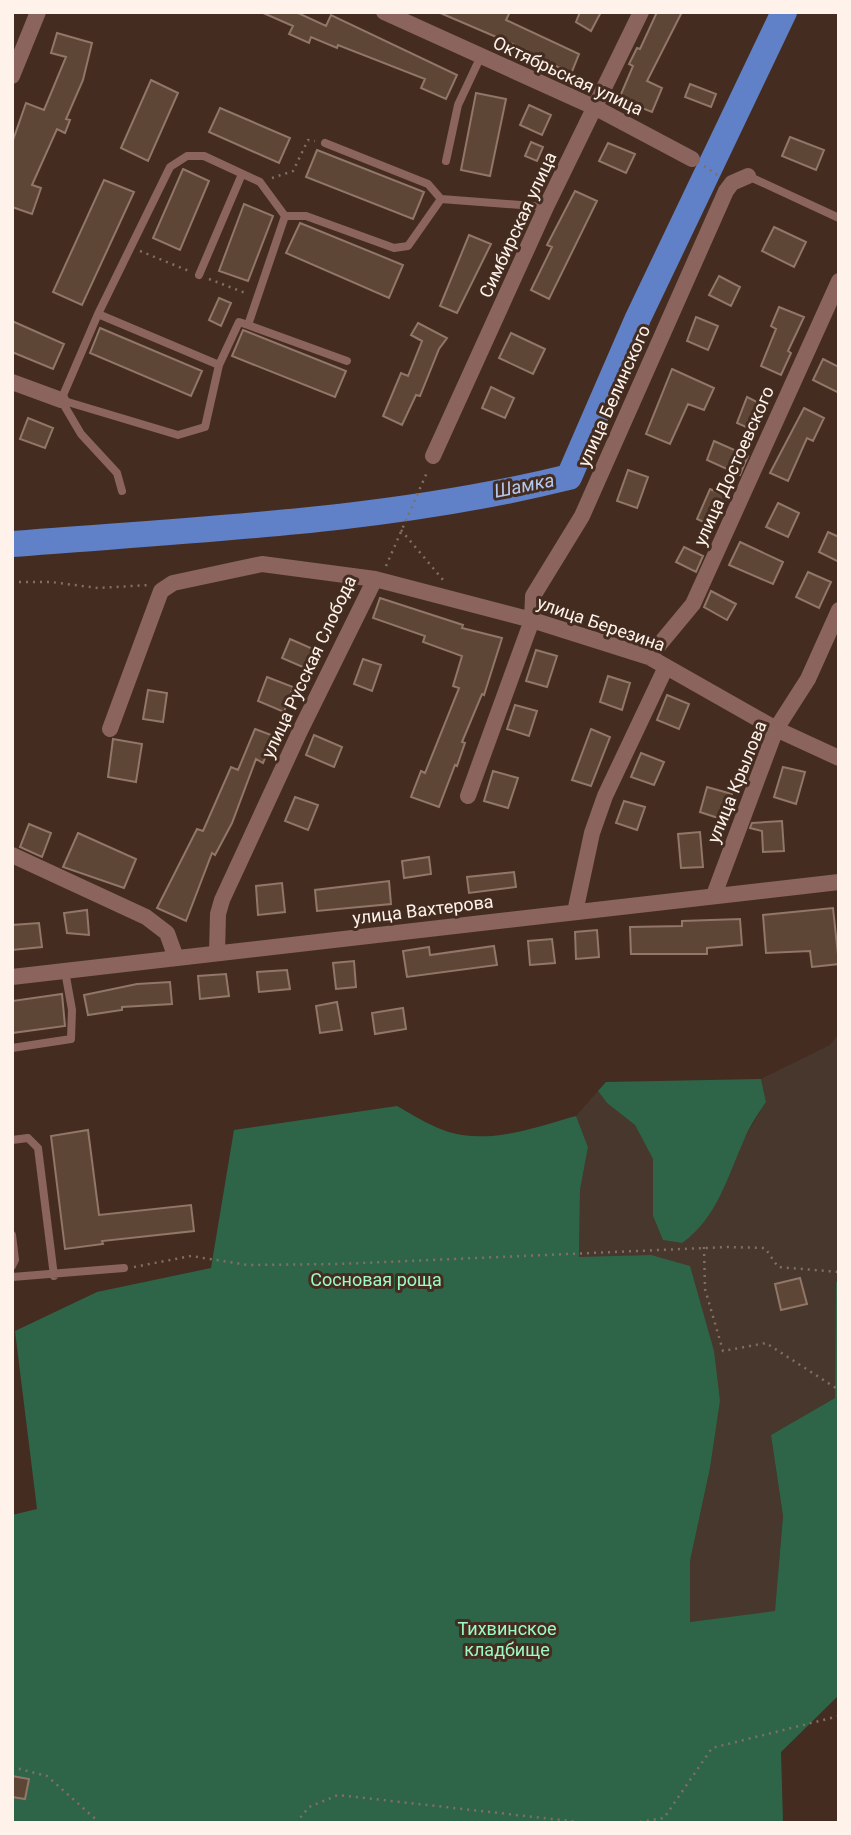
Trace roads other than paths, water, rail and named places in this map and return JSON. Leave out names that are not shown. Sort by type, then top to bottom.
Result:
[{"type":"street","points":[[12,76],[38,12]]},
{"type":"street","name":"Октябрьская улица","points":[[384,12],[596,108],[692,159]]},
{"type":"street","name":"Симбирская улица","points":[[433,456],[640,12]]},
{"type":"street","name":"улица Белинского","points":[[468,796],[532,620],[533,596],[582,516],[720,203],[735,180]]},
{"type":"street","name":"улица Достоевского","points":[[649,657],[693,604],[839,281]]},
{"type":"street","points":[[12,382],[61,400]]},
{"type":"street","name":"улица Русская Слобода","points":[[110,729],[161,591],[173,583],[262,564],[375,579],[300,731],[222,900],[218,914],[217,953]]},
{"type":"street","name":"улица Березина","points":[[375,579],[532,620],[649,657],[776,729],[839,758]]},
{"type":"street","name":"улица Крылова","points":[[714,895],[776,729],[808,679],[839,610]]},
{"type":"street","points":[[575,912],[592,833],[604,796],[666,667]]},
{"type":"street","points":[[12,855],[146,917],[167,933],[176,958]]},
{"type":"street","name":"улица Вахтерова","points":[[12,977],[839,882]]},
{"type":"lane","points":[[446,161],[458,105],[481,56]]},
{"type":"lane","points":[[325,143],[428,184],[441,199],[547,207]]},
{"type":"lane","points":[[61,400],[98,314],[170,167],[187,156],[204,156],[260,182],[285,216]]},
{"type":"lane","points":[[199,275],[243,174]]},
{"type":"lane","points":[[735,180],[839,218]]},
{"type":"lane","points":[[285,216],[306,216],[394,248],[408,246],[441,199]]},
{"type":"lane","points":[[248,325],[285,216]]},
{"type":"lane","points":[[98,314],[219,365]]},
{"type":"lane","points":[[61,400],[178,435],[193,433],[205,427],[219,365],[239,322],[347,361]]},
{"type":"lane","points":[[61,400],[81,434],[117,473],[122,491]]},
{"type":"lane","points":[[12,1048],[71,1039],[72,1010],[65,971]]},
{"type":"lane","points":[[12,1140],[28,1138],[38,1148],[54,1276]]},
{"type":"lane","points":[[12,1235],[15,1260],[12,1266]]},
{"type":"lane","points":[[12,1277],[124,1269]]},
{"type":"waterway","name":"Шамка","points":[[12,544],[362,514],[500,492],[569,477],[638,318],[784,12]]},
{"type":"park label","name":"Сосновая роща","points":[[376,1280]]},
{"type":"park label","name":"Тихвинское кладбище","points":[[507,1639]]}]
